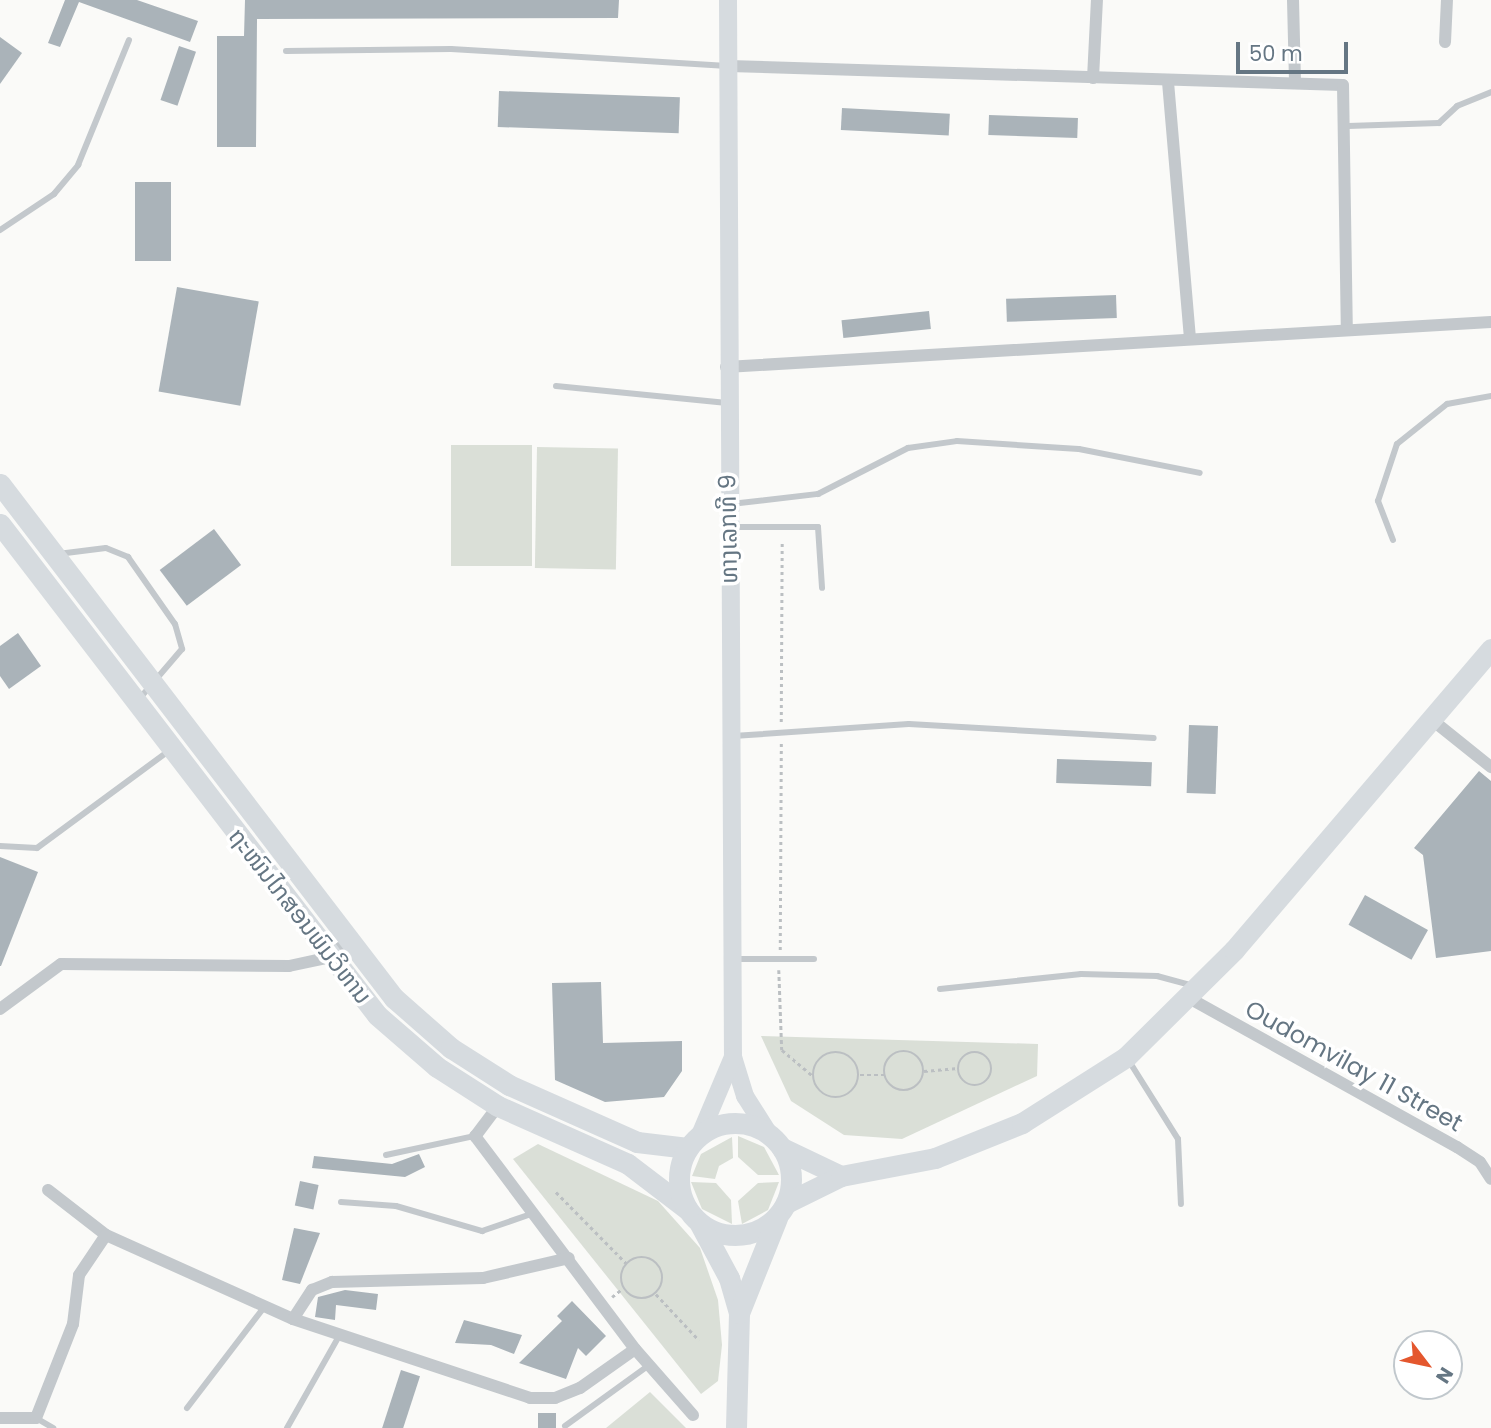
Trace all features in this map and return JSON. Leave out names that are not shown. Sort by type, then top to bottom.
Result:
[{"type":"highway","name":"ຖະໜົນໄກສອນພົມວິຫານ","points":[[0,484],[346,943],[394,998],[451,1048],[509,1085],[637,1142],[694,1141]]},
{"type":"highway","name":"ຖະໜົນໄກສອນພົມວິຫານ","points":[[0,524],[328,958],[377,1015],[437,1067],[498,1106],[628,1164],[693,1216]]},
{"type":"highway","points":[[693,1216],[741,1235],[841,1176],[935,1158],[1022,1123],[1126,1057],[1194,993],[1491,649]]},
{"type":"highway","points":[[737,1428],[738,1313],[729,1278],[693,1216],[678,1178],[694,1141],[734,1123],[776,1141],[841,1176]]},
{"type":"highway","points":[[738,1313],[791,1185],[776,1141]]},
{"type":"main road","name":"ທາງເລກທີ 9","points":[[728,0],[726,367],[733,1057],[745,1096],[776,1141]]},
{"type":"main road","name":"ທາງເລກທີ 9","points":[[694,1141],[733,1057]]},
{"type":"street","points":[[1093,78],[1097,0]]},
{"type":"street","points":[[1293,0],[1295,82]]},
{"type":"street","points":[[1445,42],[1447,0]]},
{"type":"street","points":[[729,66],[1168,82],[1295,82],[1343,85],[1348,126],[1348,330]]},
{"type":"street","points":[[1168,82],[1190,340]]},
{"type":"street","points":[[726,367],[1491,322]]},
{"type":"street","points":[[1432,719],[1491,767]]},
{"type":"street","points":[[0,1009],[61,964],[226,968],[328,958],[346,943]]},
{"type":"street","name":"Oudomvilay 11 Street","points":[[1194,993],[1486,1162],[1491,1179]]},
{"type":"street","points":[[498,1106],[475,1136],[635,1349],[693,1415]]},
{"type":"street","points":[[48,1190],[106,1235],[293,1319],[338,1338],[530,1398],[555,1398],[580,1388],[635,1349]]},
{"type":"street","points":[[0,1418],[36,1418],[72,1324],[79,1275],[106,1235]]},
{"type":"street","points":[[293,1319],[312,1290],[332,1282],[483,1278],[569,1258]]},
{"type":"lane","points":[[0,230],[54,194],[78,164],[129,40]]},
{"type":"lane","points":[[286,51],[451,49],[729,66]]},
{"type":"lane","points":[[1348,126],[1439,123],[1457,106],[1491,92]]},
{"type":"lane","points":[[556,386],[727,403]]},
{"type":"lane","points":[[1393,540],[1378,501],[1397,443],[1447,404],[1491,396]]},
{"type":"lane","points":[[727,504],[818,495],[908,448],[957,441],[1079,449],[1200,473]]},
{"type":"lane","points":[[728,527],[818,527],[822,588]]},
{"type":"lane","points":[[53,555],[106,548],[128,558],[180,635],[182,649],[136,702]]},
{"type":"lane","points":[[730,736],[909,724],[1154,738]]},
{"type":"lane","points":[[0,846],[37,848],[172,749]]},
{"type":"lane","points":[[732,959],[814,959]]},
{"type":"lane","points":[[940,989],[1081,974],[1157,976],[1194,993]]},
{"type":"lane","points":[[1126,1057],[1178,1139],[1181,1204]]},
{"type":"lane","points":[[386,1155],[475,1136]]},
{"type":"lane","points":[[341,1202],[396,1206],[482,1231],[534,1213]]},
{"type":"lane","points":[[187,1408],[265,1306]]},
{"type":"lane","points":[[287,1428],[338,1338]]},
{"type":"lane","points":[[565,1426],[649,1365]]},
{"type":"lane","points":[[36,1418],[53,1428]]},
{"type":"path","points":[[782,543],[782,1050],[813,1076],[819,1091],[833,1098],[848,1094],[859,1075],[854,1061],[836,1052],[817,1062],[813,1076]]},
{"type":"path","points":[[924,1071],[915,1054],[902,1051],[887,1062],[885,1075],[896,1090],[909,1091],[924,1071],[958,1068],[976,1052],[992,1070],[977,1086],[965,1083],[958,1068]]},
{"type":"path","points":[[859,1075],[885,1075]]},
{"type":"path","points":[[556,1192],[626,1263]]},
{"type":"path","points":[[626,1263],[642,1256],[655,1261],[664,1279],[656,1294]]},
{"type":"path","points":[[626,1263],[621,1281],[629,1295],[656,1294],[699,1340]]},
{"type":"shaded area","points":[[451,445],[532,445],[532,566],[451,566]]},
{"type":"shaded area","points":[[537,447],[618,448],[616,569],[535,568]]},
{"type":"shaded area","points":[[761,1036],[1038,1044],[1037,1076],[902,1139],[844,1135],[791,1101]]},
{"type":"shaded area","points":[[738,1136],[764,1147],[779,1175],[758,1175],[738,1157]]},
{"type":"shaded area","points":[[732,1137],[733,1158],[719,1166],[715,1179],[692,1176],[701,1154]]},
{"type":"shaded area","points":[[538,1144],[658,1201],[700,1248],[718,1300],[722,1345],[718,1381],[701,1394],[513,1159]]},
{"type":"shaded area","points":[[691,1182],[716,1183],[731,1200],[732,1224],[702,1209]]},
{"type":"shaded area","points":[[779,1182],[768,1210],[742,1224],[738,1201],[758,1183]]},
{"type":"shaded area","points":[[650,1392],[686,1428],[606,1428]]},
{"type":"building","points":[[65,0],[137,0],[198,21],[190,42],[79,2],[60,47],[48,43]]},
{"type":"building","points":[[245,0],[619,0],[618,18],[257,19],[256,147],[217,147],[217,36],[244,36]]},
{"type":"building","points":[[0,37],[22,53],[0,84]]},
{"type":"building","points":[[179,46],[196,52],[177,106],[160,100]]},
{"type":"building","points":[[499,91],[680,97],[679,133],[498,127]]},
{"type":"building","points":[[842,108],[950,114],[949,136],[841,130]]},
{"type":"building","points":[[989,115],[1078,118],[1077,138],[988,135]]},
{"type":"building","points":[[135,182],[171,182],[171,261],[135,261]]},
{"type":"building","points":[[177,287],[259,301],[240,406],[159,391]]},
{"type":"building","points":[[1116,295],[1117,318],[1007,322],[1006,299]]},
{"type":"building","points":[[929,311],[931,329],[843,338],[841,320]]},
{"type":"building","points":[[214,529],[241,565],[187,606],[160,570]]},
{"type":"building","points":[[18,633],[41,666],[9,689],[0,676],[0,646]]},
{"type":"building","points":[[1189,725],[1218,726],[1216,794],[1187,793]]},
{"type":"building","points":[[1057,759],[1152,762],[1151,786],[1056,783]]},
{"type":"building","points":[[1479,771],[1491,781],[1491,951],[1436,958],[1423,855],[1414,848]]},
{"type":"building","points":[[0,857],[38,872],[1,966],[0,966]]},
{"type":"building","points":[[1365,895],[1428,930],[1411,960],[1349,925]]},
{"type":"building","points":[[601,982],[603,1043],[682,1041],[682,1071],[664,1097],[605,1102],[555,1080],[552,983]]},
{"type":"building","points":[[419,1154],[425,1167],[405,1177],[312,1168],[314,1156],[392,1164]]},
{"type":"building","points":[[300,1181],[319,1185],[313,1209],[295,1205]]},
{"type":"building","points":[[294,1228],[320,1233],[300,1284],[282,1280]]},
{"type":"building","points":[[345,1290],[378,1294],[376,1310],[336,1305],[335,1320],[315,1317],[318,1297]]},
{"type":"building","points":[[572,1301],[606,1336],[586,1356],[578,1348],[566,1379],[519,1363],[562,1321],[557,1316]]},
{"type":"building","points":[[464,1320],[522,1335],[514,1354],[491,1345],[455,1343]]},
{"type":"building","points":[[401,1370],[420,1376],[403,1428],[382,1428]]},
{"type":"building","points":[[538,1413],[556,1413],[556,1428],[538,1428]]}]
